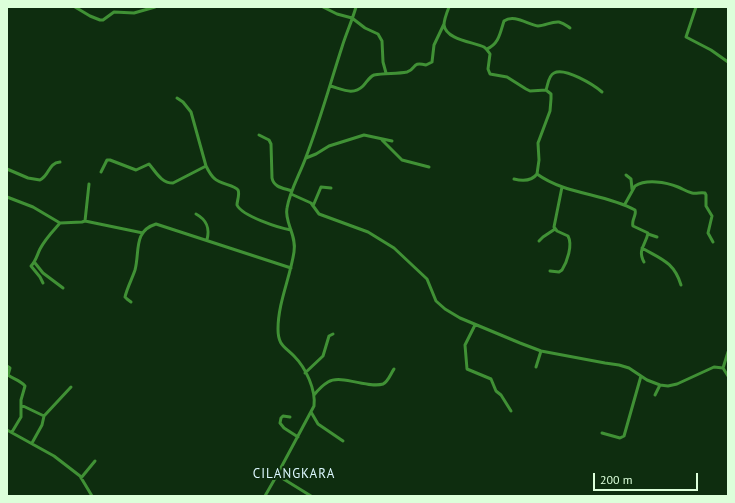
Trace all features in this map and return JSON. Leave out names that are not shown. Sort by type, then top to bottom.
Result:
[{"type":"street","points":[[75,7],[100,20],[103,20],[114,12],[134,12],[156,7]]},
{"type":"street","points":[[323,7],[337,14],[352,18],[380,37],[382,41],[382,55],[386,72]]},
{"type":"street","points":[[265,496],[314,406],[314,394],[305,373],[295,357],[286,350],[280,343],[279,339],[278,328],[280,307],[292,268],[295,246],[286,215],[292,192],[306,158],[356,7]]},
{"type":"street","points":[[330,86],[347,91],[354,91],[362,86],[371,76],[386,72],[407,72],[416,64],[420,63],[426,65],[432,62],[434,45],[444,24],[449,7]]},
{"type":"street","points":[[696,7],[686,37],[711,50],[728,62]]},
{"type":"street","points":[[487,49],[492,47],[496,42],[504,21],[510,19],[521,20],[538,26],[558,22],[563,23],[570,28]]},
{"type":"street","points":[[444,24],[451,35],[487,49],[490,54],[488,69],[490,74],[507,77],[526,89],[546,90],[551,94],[551,104],[548,117],[538,144],[539,160],[537,174],[534,178],[529,180],[523,181],[514,179]]},
{"type":"street","points":[[546,90],[552,75],[557,72],[585,80],[602,92]]},
{"type":"street","points":[[177,98],[183,102],[191,112],[206,166],[215,180],[235,187],[238,190],[237,205],[242,211],[279,227],[291,230]]},
{"type":"street","points":[[259,135],[269,140],[271,144],[272,178],[273,182],[277,186],[310,202],[319,214],[368,232],[394,248],[427,279],[432,294],[439,304],[456,316],[541,351],[617,364],[629,368],[647,380],[660,385],[673,386],[710,368],[723,368]]},
{"type":"street","points":[[306,158],[316,154],[326,147],[364,135],[392,141]]},
{"type":"street","points":[[381,139],[402,160],[429,167]]},
{"type":"street","points":[[101,172],[107,160],[136,170],[149,164],[164,181],[173,183],[206,166]]},
{"type":"street","points":[[7,169],[28,178],[40,180],[47,174],[55,162],[60,162]]},
{"type":"street","points":[[537,174],[562,187],[625,204],[636,211],[632,221],[633,226],[656,237]]},
{"type":"street","points":[[626,175],[631,179],[632,190]]},
{"type":"street","points":[[625,204],[632,190],[638,184],[655,182],[672,185],[692,193],[705,193],[706,206],[712,216],[708,233],[713,242]]},
{"type":"street","points":[[85,221],[89,184]]},
{"type":"street","points":[[313,206],[321,187],[331,188]]},
{"type":"street","points":[[539,242],[543,237],[555,229],[562,187]]},
{"type":"street","points":[[7,197],[34,208],[60,222],[85,221],[142,233]]},
{"type":"street","points":[[196,214],[203,218],[207,225],[207,240]]},
{"type":"street","points":[[43,283],[32,268],[32,265],[35,263],[40,249],[60,222]]},
{"type":"street","points":[[131,302],[125,297],[134,271],[138,241],[142,233],[147,228],[156,224],[292,268]]},
{"type":"street","points":[[550,270],[559,272],[562,270],[566,263],[570,240],[568,236],[555,229]]},
{"type":"street","points":[[644,262],[641,255],[642,248],[648,234]]},
{"type":"street","points":[[642,248],[669,264],[677,274],[681,285]]},
{"type":"street","points":[[35,263],[43,273],[63,288]]},
{"type":"street","points":[[475,325],[466,345],[465,355],[467,369],[491,379],[496,391],[501,395],[511,410]]},
{"type":"street","points":[[305,373],[323,356],[330,336],[333,334]]},
{"type":"street","points":[[536,367],[541,351]]},
{"type":"street","points":[[728,352],[723,368],[728,376]]},
{"type":"street","points":[[7,366],[10,368],[8,375],[9,377],[20,381],[25,386],[20,400],[21,418],[12,432]]},
{"type":"street","points":[[314,394],[330,381],[340,380],[368,384],[383,384],[394,369]]},
{"type":"street","points":[[602,433],[620,438],[624,436],[641,376]]},
{"type":"street","points":[[654,395],[660,385]]},
{"type":"street","points":[[32,443],[42,425],[44,416],[71,386]]},
{"type":"street","points":[[21,404],[44,416]]},
{"type":"street","points":[[311,412],[318,424],[343,441]]},
{"type":"street","points":[[290,417],[283,416],[280,423],[284,428],[298,437]]},
{"type":"street","points":[[7,430],[54,456],[81,478],[92,496]]},
{"type":"street","points":[[81,478],[95,461]]},
{"type":"street","points":[[277,476],[311,496]]},
{"type":"district","name":"CILANGKARA","points":[[294,474]]}]
